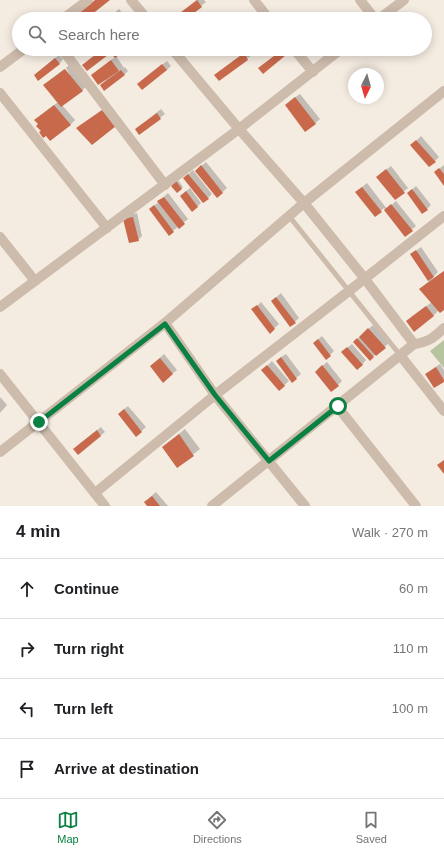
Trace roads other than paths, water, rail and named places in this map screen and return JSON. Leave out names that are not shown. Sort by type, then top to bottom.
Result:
[{"type":"street","points":[[72,12],[88,0]]},
{"type":"street","points":[[131,0],[141,12]]},
{"type":"street","points":[[254,0],[264,12]]},
{"type":"street","points":[[360,0],[369,12]]},
{"type":"street","points":[[388,12],[404,0]]},
{"type":"street","points":[[0,67],[15,56]]},
{"type":"street","points":[[67,56],[165,185]]},
{"type":"street","points":[[178,56],[304,203],[365,279],[414,344]]},
{"type":"street","points":[[300,56],[313,72]]},
{"type":"street","points":[[0,307],[165,185],[332,56]]},
{"type":"street","points":[[0,452],[165,324],[304,203],[444,91]]},
{"type":"street","points":[[0,92],[107,228]]},
{"type":"street","points":[[95,493],[215,395],[444,216]]},
{"type":"street","points":[[0,237],[35,281]]},
{"type":"street","points":[[165,324],[215,395],[305,506]]},
{"type":"street","points":[[212,506],[414,344],[430,341],[444,328]]},
{"type":"street","points":[[400,355],[444,411]]},
{"type":"street","points":[[0,374],[105,506]]},
{"type":"street","points":[[338,406],[416,506]]},
{"type":"lane","points":[[290,216],[400,355]]}]
